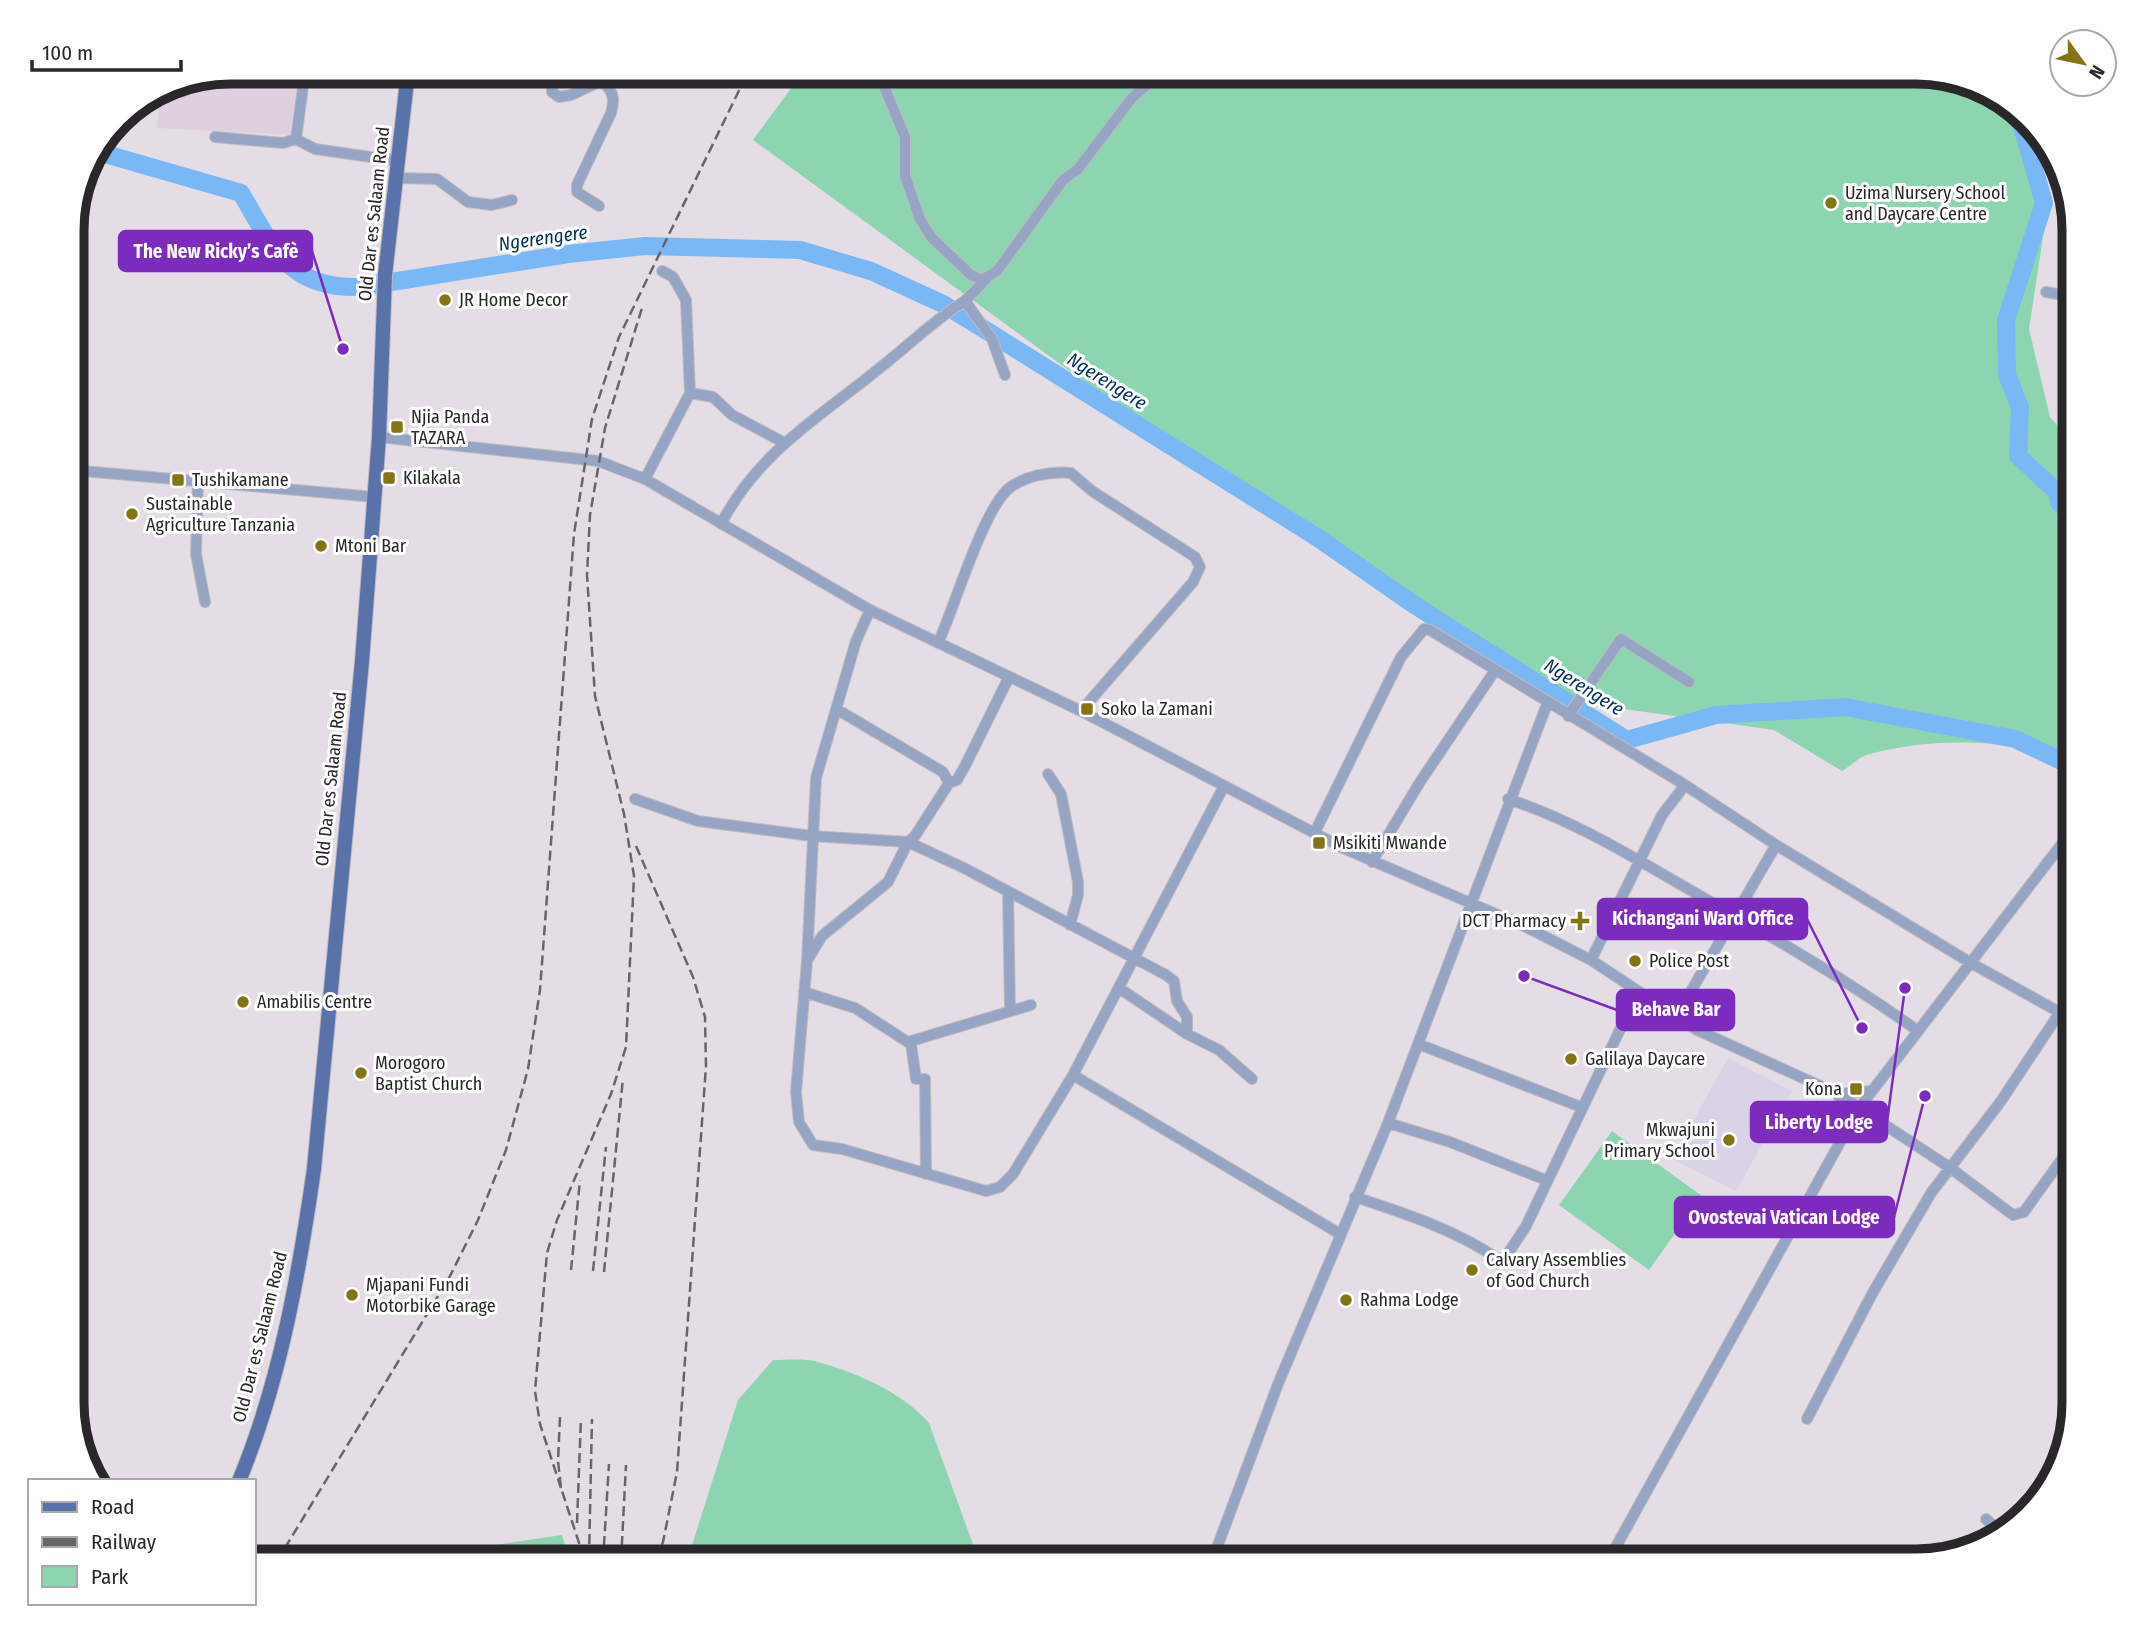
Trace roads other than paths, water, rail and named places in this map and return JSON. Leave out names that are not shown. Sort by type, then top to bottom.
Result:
[{"type":"main road","name":"Old Dar es Salaam Road","points":[[240,1479],[275,1372],[303,1247],[312,1182],[362,661],[379,437],[385,275],[407,84]]},
{"type":"street","points":[[296,139],[303,84]]},
{"type":"street","points":[[552,84],[552,92],[559,97],[571,95],[595,84]]},
{"type":"street","points":[[598,206],[577,192],[577,185],[614,101],[611,90],[602,84]]},
{"type":"street","points":[[883,84],[905,137],[905,176],[920,219],[931,237],[971,275],[986,279]]},
{"type":"street","points":[[721,524],[753,475],[783,442],[880,368],[946,312],[965,301],[997,271],[1068,174],[1078,169],[1131,99],[1147,84]]},
{"type":"street","points":[[215,137],[283,143],[296,139],[315,149],[398,161]]},
{"type":"street","points":[[397,178],[436,179],[468,202],[492,205],[512,200]]},
{"type":"street","points":[[645,479],[690,393],[686,300],[673,277],[662,271]]},
{"type":"street","points":[[2046,292],[2062,295]]},
{"type":"street","points":[[965,301],[992,339],[1005,375]]},
{"type":"street","points":[[690,393],[713,397],[732,415],[783,442]]},
{"type":"street","points":[[379,437],[598,460],[645,479],[870,610],[1081,711],[1372,862],[1471,903],[1591,960],[1676,1017],[1736,1049],[1838,1094],[1949,1167],[2012,1214],[2018,1216],[2027,1209],[2062,1159]]},
{"type":"street","points":[[84,471],[375,497]]},
{"type":"street","points":[[938,643],[980,537],[1002,495],[1015,484],[1030,478],[1071,472],[1092,491],[1195,557],[1200,567],[1184,592],[1081,711]]},
{"type":"street","points":[[198,480],[196,554],[205,602]]},
{"type":"street","points":[[870,610],[856,641],[816,778],[807,961],[796,1104],[799,1122],[813,1145],[842,1149],[986,1191],[1000,1187],[1013,1174],[1073,1075],[1224,786]]},
{"type":"street","points":[[1315,832],[1401,657],[1417,634],[1423,629],[1430,630],[1494,672],[1685,785],[1776,845],[1971,963],[2059,1012]]},
{"type":"street","points":[[1568,716],[1621,639],[1689,682]]},
{"type":"street","points":[[1372,862],[1420,782],[1494,672]]},
{"type":"street","points":[[807,961],[822,936],[889,880],[908,842],[915,836],[949,783],[957,780],[1009,677]]},
{"type":"street","points":[[1216,1549],[1264,1420],[1419,1044],[1508,799],[1547,704]]},
{"type":"street","points":[[838,710],[943,772],[949,783]]},
{"type":"street","points":[[1048,774],[1061,794],[1078,882],[1078,895],[1070,925]]},
{"type":"street","points":[[1591,960],[1662,814],[1685,785]]},
{"type":"street","points":[[635,799],[698,821],[813,836],[908,842],[1136,958],[1174,981],[1177,1001],[1187,1017],[1187,1034]]},
{"type":"street","points":[[1508,799],[1583,829],[1734,915],[1918,1031]]},
{"type":"street","points":[[1615,1549],[1859,1108],[2062,844]]},
{"type":"street","points":[[1676,1017],[1776,845]]},
{"type":"street","points":[[2058,850],[2062,853]]},
{"type":"street","points":[[1008,892],[1010,1010]]},
{"type":"street","points":[[1119,988],[1187,1034],[1219,1050],[1252,1079]]},
{"type":"street","points":[[804,992],[855,1008],[908,1042],[915,1057],[916,1079],[925,1079],[926,1174]]},
{"type":"street","points":[[1355,1197],[1413,1216],[1481,1247],[1500,1260],[1505,1258],[1520,1237],[1638,992]]},
{"type":"street","points":[[908,1042],[1031,1005]]},
{"type":"street","points":[[1807,1419],[1872,1294],[1949,1167],[2001,1101],[2062,1008]]},
{"type":"street","points":[[1419,1044],[1581,1107]]},
{"type":"street","points":[[1073,1075],[1340,1234]]},
{"type":"street","points":[[1838,1094],[1870,1091]]},
{"type":"street","points":[[1838,1094],[1846,1118],[1845,1131]]},
{"type":"street","points":[[1388,1123],[1450,1142],[1546,1180]]},
{"type":"street","points":[[1986,1519],[1994,1526]]},
{"type":"waterway","points":[[2024,132],[2044,203],[2006,320],[2007,375],[2020,407],[2018,456],[2057,492],[2062,505]]},
{"type":"waterway","name":"Ngerengere","points":[[106,154],[241,193],[263,232],[286,262],[299,273],[336,286],[360,287],[568,254],[645,246],[800,250],[871,271],[943,304],[987,331],[1318,538],[1416,606],[1627,740],[1716,715],[1845,707],[2015,739],[2062,761]]},
{"type":"railway","points":[[284,1549],[449,1278],[478,1220],[506,1150],[528,1069],[540,990],[574,534],[592,419],[619,337],[742,84]]},
{"type":"railway","points":[[561,1488],[540,1424],[535,1391],[547,1253],[557,1220],[611,1094],[626,1047],[634,876],[624,814],[595,696],[587,575],[590,515],[605,428],[642,308]]},
{"type":"railway","points":[[636,846],[693,977],[705,1017],[706,1066],[677,1472],[660,1549]]},
{"type":"railway","points":[[604,1272],[623,1078]]},
{"type":"railway","points":[[593,1271],[606,1147]]},
{"type":"railway","points":[[571,1270],[580,1180]]},
{"type":"railway","points":[[560,1417],[558,1461],[561,1488],[581,1549]]},
{"type":"railway","points":[[577,1523],[581,1418]]},
{"type":"railway","points":[[589,1549],[592,1419]]},
{"type":"railway","points":[[604,1549],[609,1464]]},
{"type":"railway","points":[[622,1549],[626,1465]]},
{"type":"place","name":"Uzima Nursery School and Daycare Centre","points":[[1831,203]]},
{"type":"place","name":"JR Home Decor","points":[[445,300]]},
{"type":"place","name":"The New Ricky’s Cafè","points":[[343,349]]},
{"type":"place","name":"Njia Panda TAZARA","points":[[397,427]]},
{"type":"place","name":"Kilakala","points":[[389,478]]},
{"type":"place","name":"Tushikamane","points":[[178,480]]},
{"type":"place","name":"Sustainable Agriculture Tanzania","points":[[132,514]]},
{"type":"place","name":"Mtoni Bar","points":[[321,546]]},
{"type":"place","name":"Soko la Zamani","points":[[1087,709]]},
{"type":"place","name":"Msikiti Mwande","points":[[1319,843]]},
{"type":"place","name":"DCT Pharmacy","points":[[1580,921]]},
{"type":"place","name":"Police Post","points":[[1635,961]]},
{"type":"place","name":"Behave Bar","points":[[1524,976]]},
{"type":"place","name":"Liberty Lodge","points":[[1905,988]]},
{"type":"place","name":"Amabilis Centre","points":[[243,1002]]},
{"type":"place","name":"Kichangani Ward Office","points":[[1862,1028]]},
{"type":"place","name":"Galilaya Daycare","points":[[1571,1059]]},
{"type":"place","name":"Morogoro Baptist Church","points":[[361,1073]]},
{"type":"place","name":"Kona","points":[[1856,1089]]},
{"type":"place","name":"Ovostevai Vatican Lodge","points":[[1925,1096]]},
{"type":"place","name":"Mkwajuni Primary School","points":[[1729,1140]]},
{"type":"place","name":"Calvary Assemblies of God Church","points":[[1472,1270]]},
{"type":"place","name":"Mjapani Fundi Motorbike Garage","points":[[352,1295]]},
{"type":"place","name":"Rahma Lodge","points":[[1346,1300]]}]
